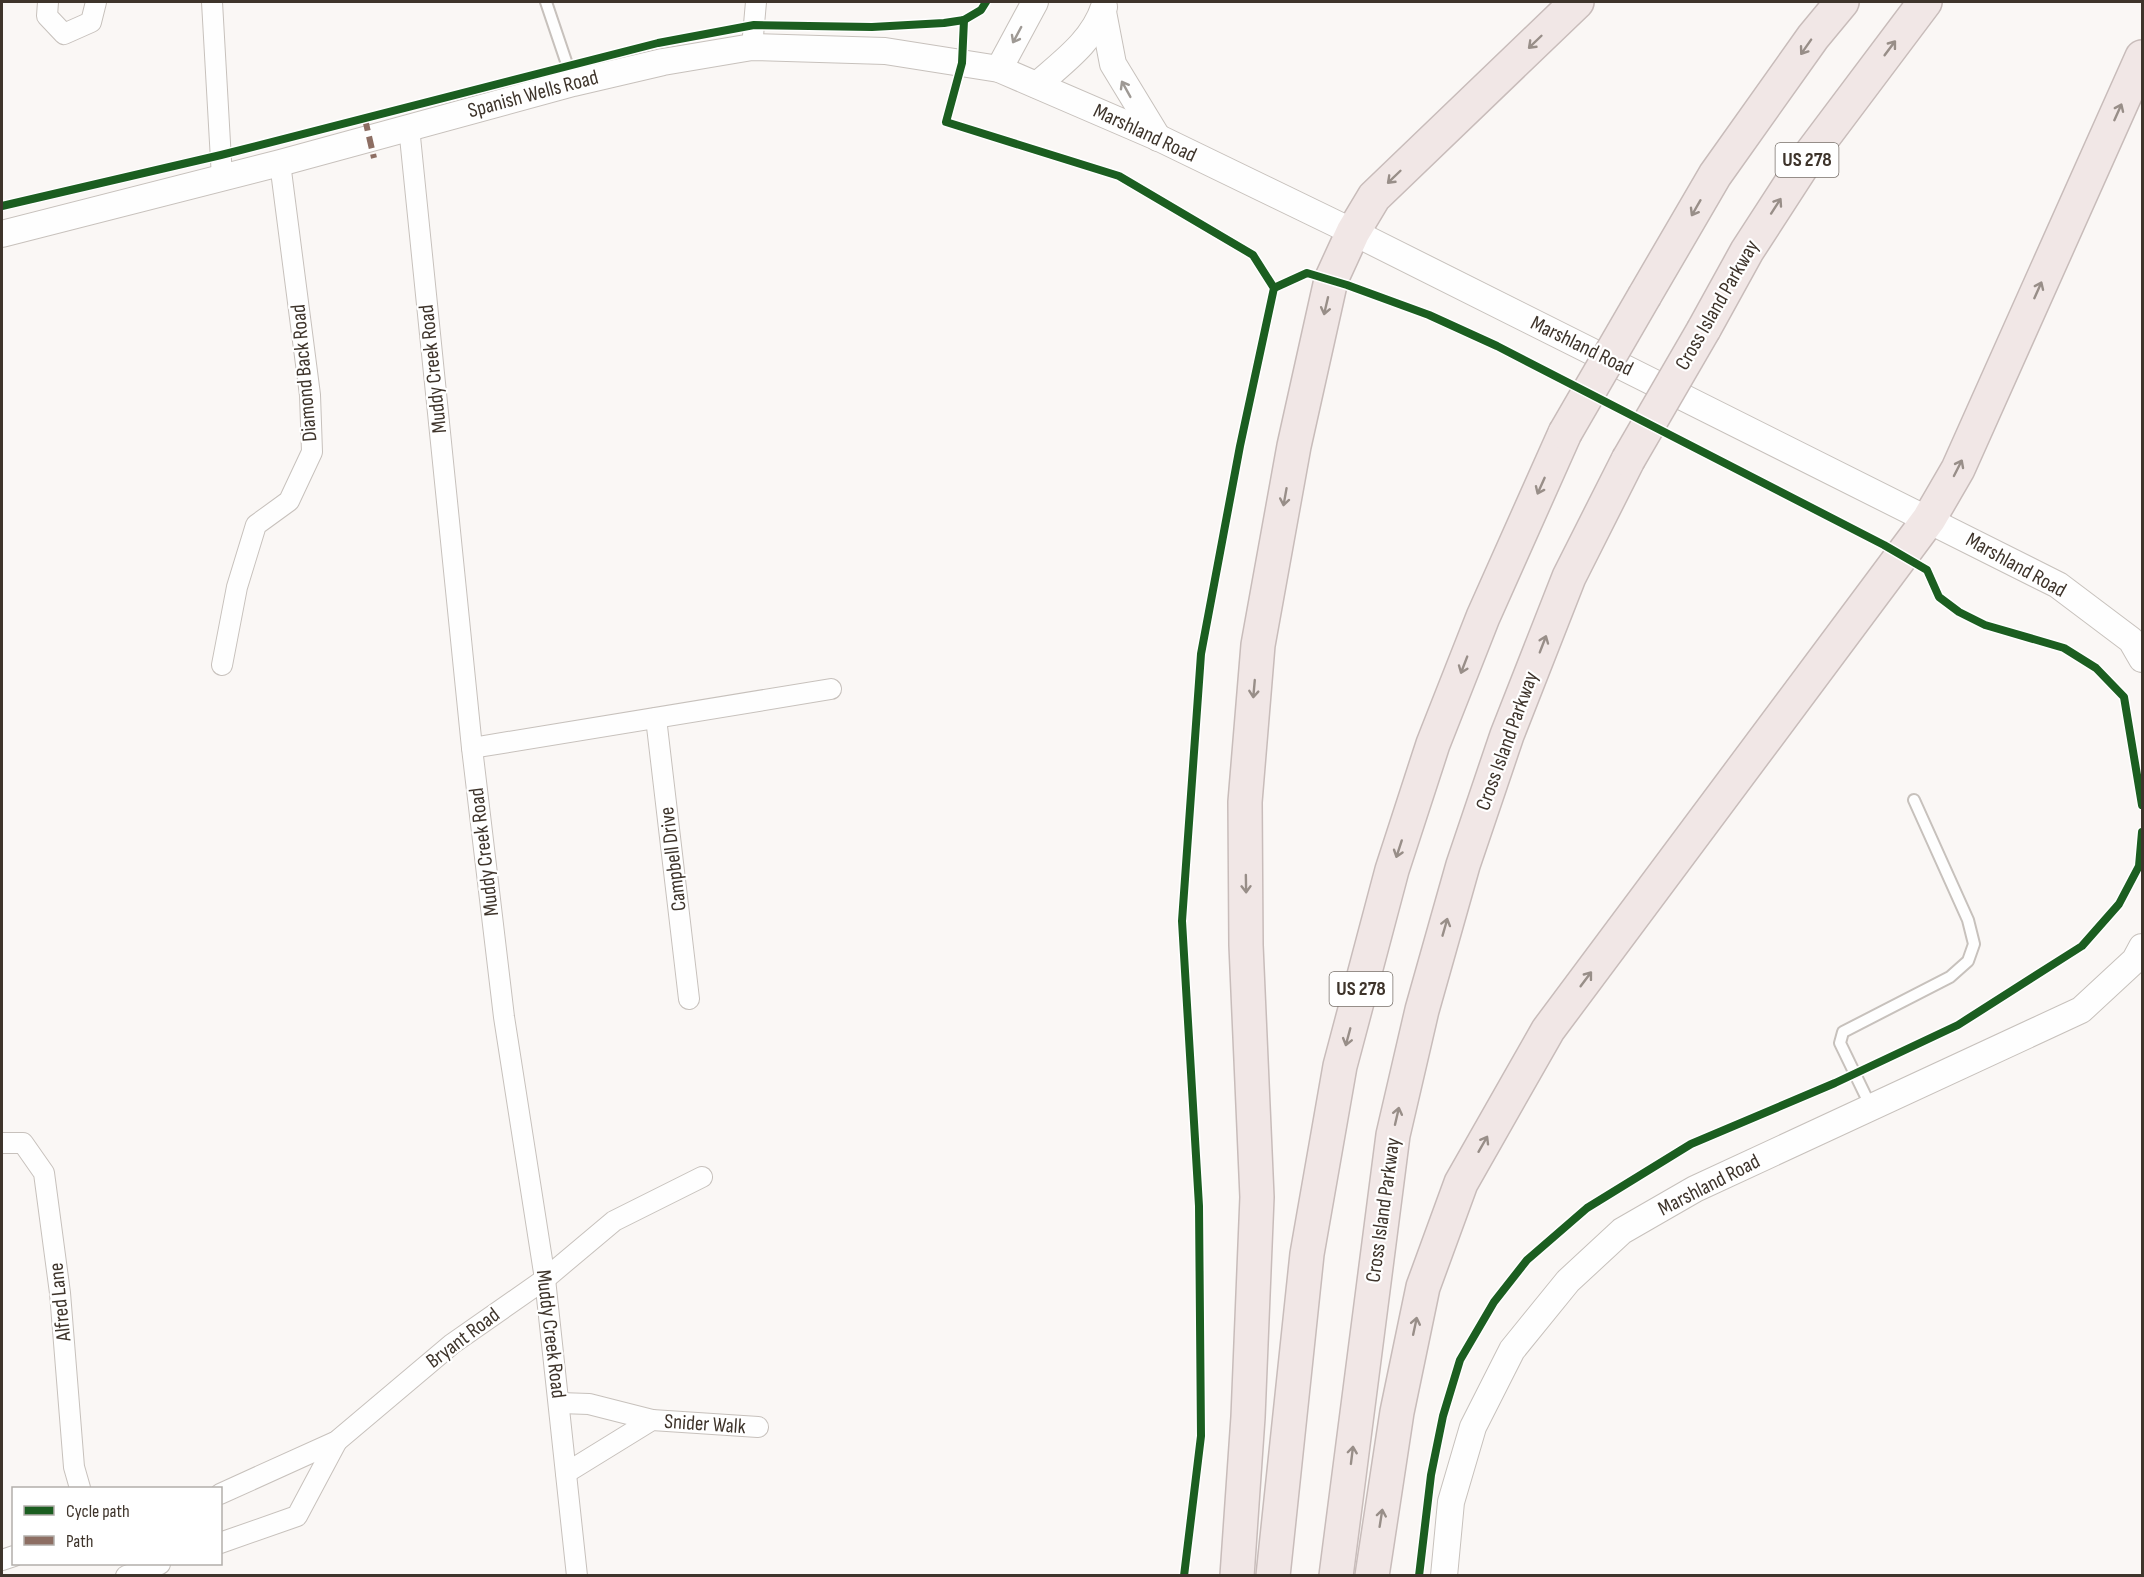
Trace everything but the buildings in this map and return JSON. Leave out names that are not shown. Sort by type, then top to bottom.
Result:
[{"type":"highway","points":[[1238,1575],[1248,1417],[1257,1197],[1246,945],[1245,802],[1258,645],[1294,446],[1329,291],[1353,232],[1374,196],[1577,2]]},
{"type":"highway","name":"US 278","points":[[1273,1575],[1307,1254],[1340,1066],[1392,870],[1433,744],[1483,617],[1565,433],[1715,175],[1813,38],[1842,2]]},
{"type":"highway","name":"Cross Island Parkway","points":[[1336,1575],[1393,1135],[1422,1010],[1463,865],[1507,735],[1569,577],[1628,460],[1747,251],[1804,163],[1925,2]]},
{"type":"highway","points":[[1372,1575],[1397,1412],[1423,1287],[1461,1183],[1548,1030],[1929,519],[1958,469],[2142,57]]},
{"type":"street","points":[[48,2],[47,16],[63,33],[91,22],[96,2]]},
{"type":"street","points":[[212,2],[222,178]]},
{"type":"street","points":[[752,47],[756,2]]},
{"type":"street","points":[[999,69],[1035,2]]},
{"type":"street","points":[[1037,85],[1077,50],[1094,30],[1104,7]]},
{"type":"street","points":[[1104,7],[1113,64],[1158,138]]},
{"type":"street","name":"Spanish Wells Road","points":[[2,234],[280,163],[573,83],[663,62],[752,47],[885,51],[999,69]]},
{"type":"street","name":"Marshland Road","points":[[999,69],[1158,138],[1353,232],[2058,585],[2131,640],[2142,659]]},
{"type":"street","name":"Muddy Creek Road","points":[[409,127],[472,748],[504,1017],[545,1279],[577,1575]]},
{"type":"street","name":"Diamond Back Road","points":[[222,665],[237,587],[256,525],[289,501],[312,452],[310,395],[280,163]]},
{"type":"street","points":[[472,748],[831,689]]},
{"type":"street","name":"Campbell Drive","points":[[656,718],[690,999]]},
{"type":"street","name":"Marshland Road","points":[[1444,1575],[1451,1502],[1473,1427],[1512,1350],[1568,1281],[1622,1231],[1677,1199],[2081,1010],[2135,960],[2142,946]]},
{"type":"street","name":"Alfred Lane","points":[[2,1143],[23,1143],[44,1173],[60,1293],[74,1467],[80,1487]]},
{"type":"street","name":"Bryant Road","points":[[222,1493],[337,1441],[452,1344],[545,1279],[614,1221],[702,1177]]},
{"type":"street","name":"Snider Walk","points":[[560,1403],[589,1404],[652,1420],[758,1427]]},
{"type":"street","name":"Snider Walk","points":[[566,1473],[652,1420]]},
{"type":"street","points":[[222,1542],[297,1516],[337,1441]]},
{"type":"street","points":[[126,1575],[154,1565]]},
{"type":"lane","points":[[546,2],[573,83]]},
{"type":"lane","points":[[1871,1107],[1840,1043],[1843,1032],[1950,978],[1968,961],[1974,944],[1968,920],[1914,800]]},
{"type":"marked path","points":[[365,119],[374,158]]},
{"type":"cycle path","points":[[2,206],[221,155],[658,43],[754,25],[872,27],[944,23],[964,20],[981,10],[986,2]]},
{"type":"cycle path","points":[[964,20],[962,63],[946,122],[1119,176],[1253,255],[1274,288],[1240,446],[1201,654],[1182,921],[1199,1206],[1201,1436],[1184,1576]]},
{"type":"cycle path","points":[[1274,288],[1307,273],[1429,315],[1497,346],[1884,545],[1927,570],[1939,597],[1959,612],[1985,625],[2064,648],[2096,668],[2124,697],[2142,805]]},
{"type":"cycle path","points":[[1419,1576],[1431,1475],[1443,1416],[1460,1360],[1494,1302],[1527,1260],[1587,1208],[1691,1144],[1835,1083],[1958,1025],[2082,946],[2119,904],[2139,866],[2142,832]]}]
